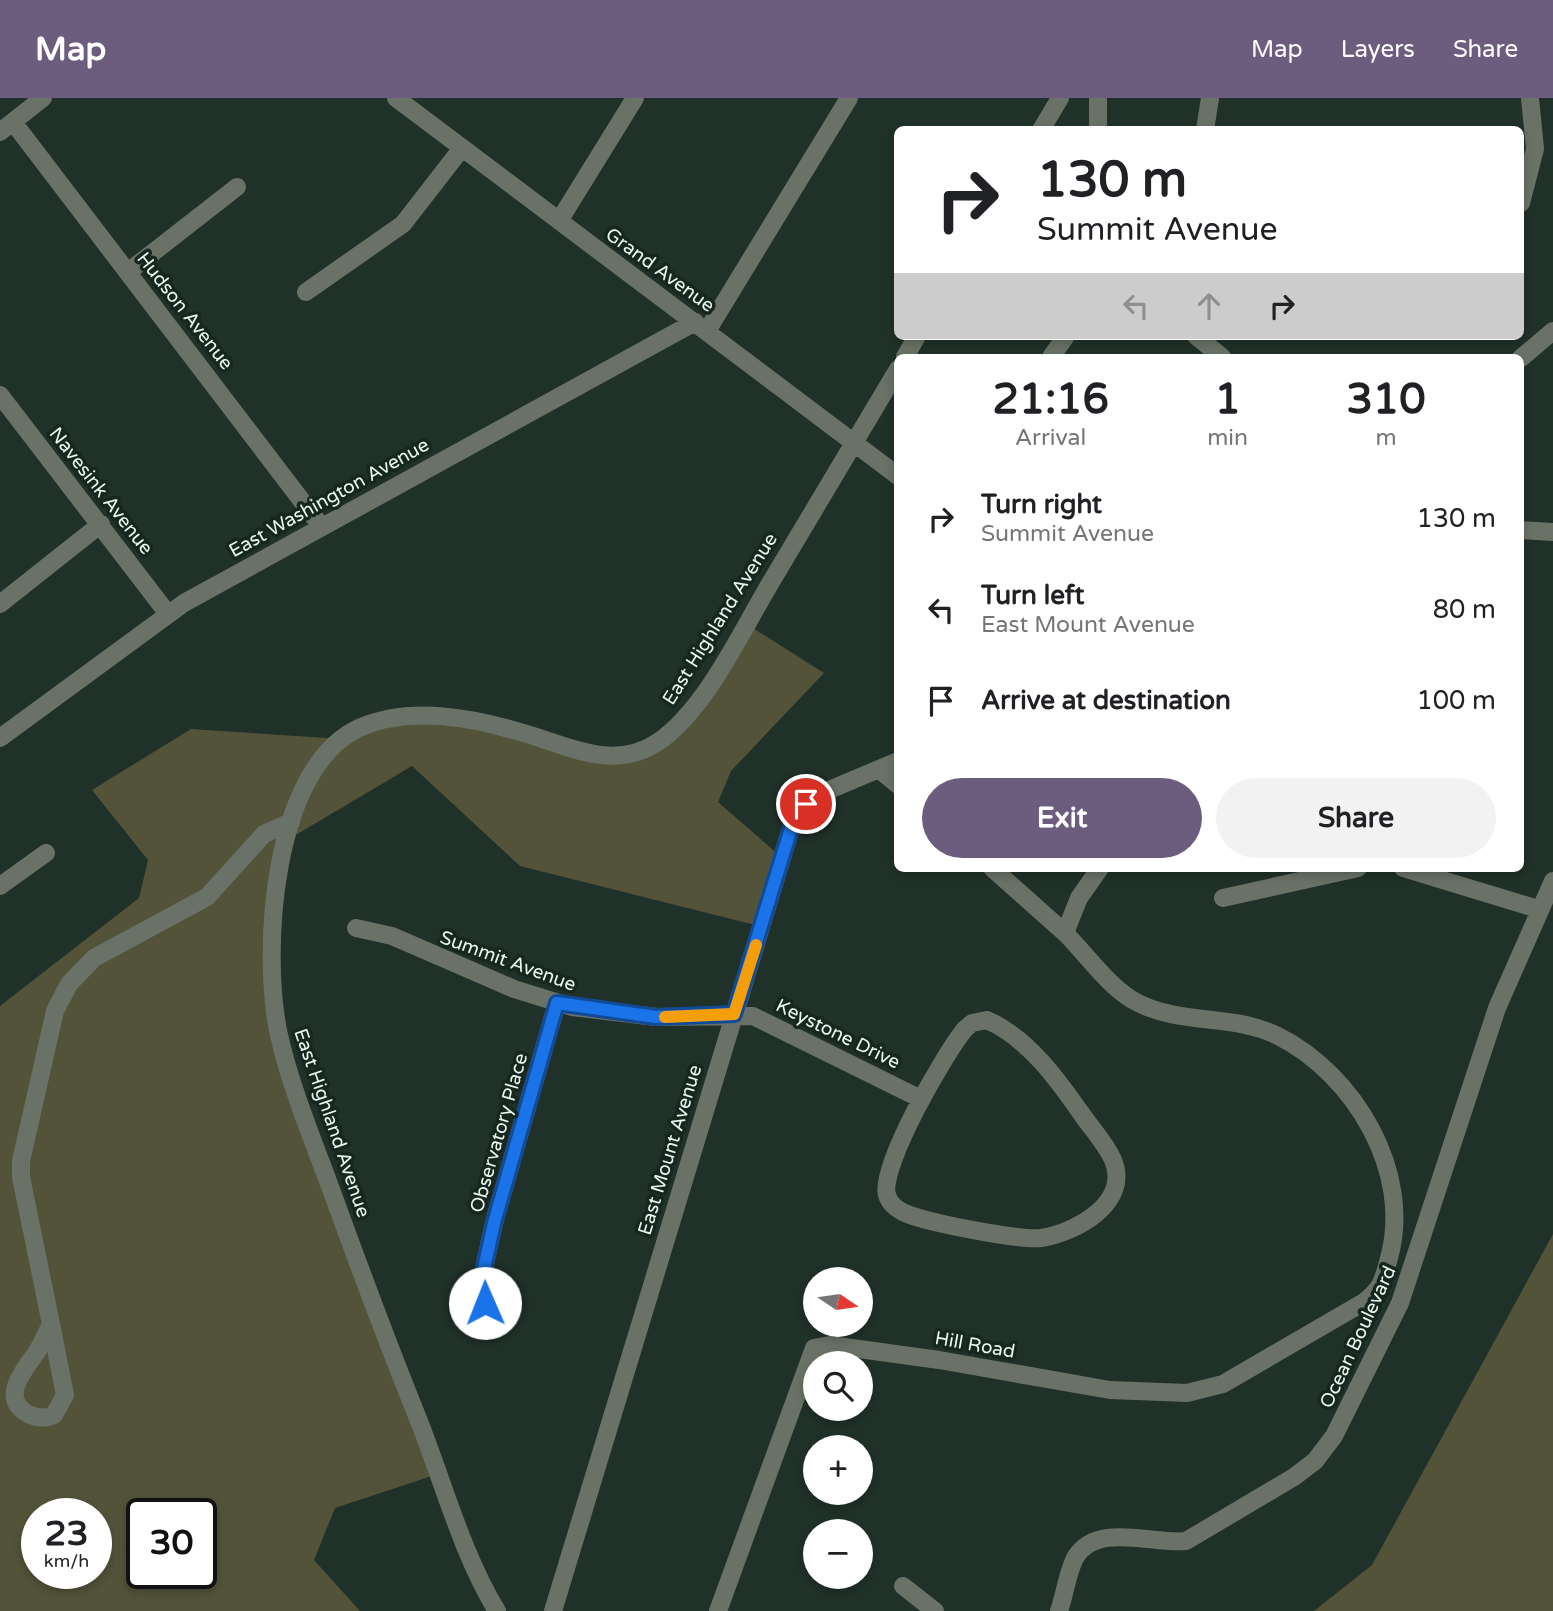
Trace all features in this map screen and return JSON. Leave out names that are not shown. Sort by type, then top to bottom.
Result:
[{"type":"street","points":[[6,127],[43,98]]},
{"type":"street","name":"Grand Avenue","points":[[396,98],[894,473]]},
{"type":"street","points":[[559,222],[635,98]]},
{"type":"street","points":[[701,327],[849,98]]},
{"type":"street","points":[[1043,126],[1060,98]]},
{"type":"street","points":[[1098,98],[1098,126]]},
{"type":"street","points":[[1206,126],[1210,98]]},
{"type":"street","points":[[1524,191],[1535,149],[1530,98]]},
{"type":"street","name":"Hudson Avenue","points":[[6,127],[128,272],[321,526]]},
{"type":"street","points":[[306,292],[403,224],[462,148]]},
{"type":"street","points":[[128,272],[237,187]]},
{"type":"street","name":"East Washington Avenue","points":[[0,737],[168,614],[321,526],[701,327]]},
{"type":"street","points":[[1524,355],[1553,331]]},
{"type":"street","points":[[1201,340],[1218,354]]},
{"type":"street","name":"East Highland Avenue","points":[[498,1611],[468,1548],[395,1364],[306,1122],[279,1035],[274,1003],[275,912],[291,822],[307,779],[329,750],[352,732],[383,720],[435,716],[482,722],[582,752],[612,757],[633,754],[662,739],[696,703],[733,646],[894,376]]},
{"type":"street","name":"Navesink Avenue","points":[[0,395],[168,614]]},
{"type":"street","points":[[0,604],[101,524]]},
{"type":"street","points":[[1524,530],[1553,532]]},
{"type":"street","name":"East Mount Avenue","points":[[553,1611],[796,816],[815,796],[894,763]]},
{"type":"street","points":[[880,770],[894,782]]},
{"type":"street","points":[[51,1324],[15,1384],[14,1394],[22,1410],[40,1418],[54,1415],[65,1395],[51,1324],[21,1177],[21,1161],[62,995],[80,970],[94,958],[185,912],[207,897],[264,834],[291,822]]},
{"type":"street","points":[[0,886],[46,853]]},
{"type":"street","points":[[996,872],[1065,933],[1079,898],[1097,872]]},
{"type":"street","points":[[1223,898],[1340,872]]},
{"type":"street","points":[[1415,872],[1538,909]]},
{"type":"street","name":"Ocean Boulevard","points":[[1059,1611],[1075,1558],[1089,1545],[1115,1537],[1171,1543],[1186,1541],[1294,1477],[1324,1450],[1400,1303],[1497,1008],[1538,909],[1553,881]]},
{"type":"street","name":"Summit Avenue","points":[[356,928],[392,936],[461,968],[557,1003],[656,1017],[734,1014]]},
{"type":"street","name":"Hill Road","points":[[718,1611],[810,1355],[820,1345],[939,1360],[1110,1390],[1187,1393],[1223,1384],[1364,1302],[1381,1289],[1396,1229],[1395,1203],[1386,1166],[1371,1131],[1338,1080],[1275,1034],[1249,1026],[1183,1017],[1138,1003],[1124,993],[1065,933]]},
{"type":"street","name":"Observatory Place","points":[[490,1316],[482,1292],[486,1261],[557,1003]]},
{"type":"street","name":"Keystone Drive","points":[[734,1014],[753,1016],[921,1099]]},
{"type":"street","points":[[987,1020],[1002,1026],[1028,1048],[1064,1091],[1113,1160],[1116,1180],[1110,1200],[1081,1223],[1040,1238],[933,1221],[900,1211],[888,1197],[886,1187],[921,1099],[965,1029],[972,1023],[987,1020]]},
{"type":"street","points":[[903,1586],[935,1611]]},
{"type":"green space","points":[[748,625],[824,673],[731,771],[718,802],[779,855],[759,926],[520,866],[412,766],[279,845],[278,1027],[438,1474],[335,1508],[314,1560],[360,1611],[0,1611],[0,1006],[139,898],[148,860],[92,790],[191,729],[342,739],[433,717],[627,754],[687,721]]},
{"type":"green space","points":[[1553,1234],[1553,1611],[1314,1611],[1372,1565]]},
{"type":"slow traffic","points":[[665,1017],[734,1014],[756,945]]},
{"type":"route","points":[[485,1303],[482,1292],[483,1273],[494,1223],[557,1003],[637,1016],[734,1014],[792,825],[806,804]]}]
